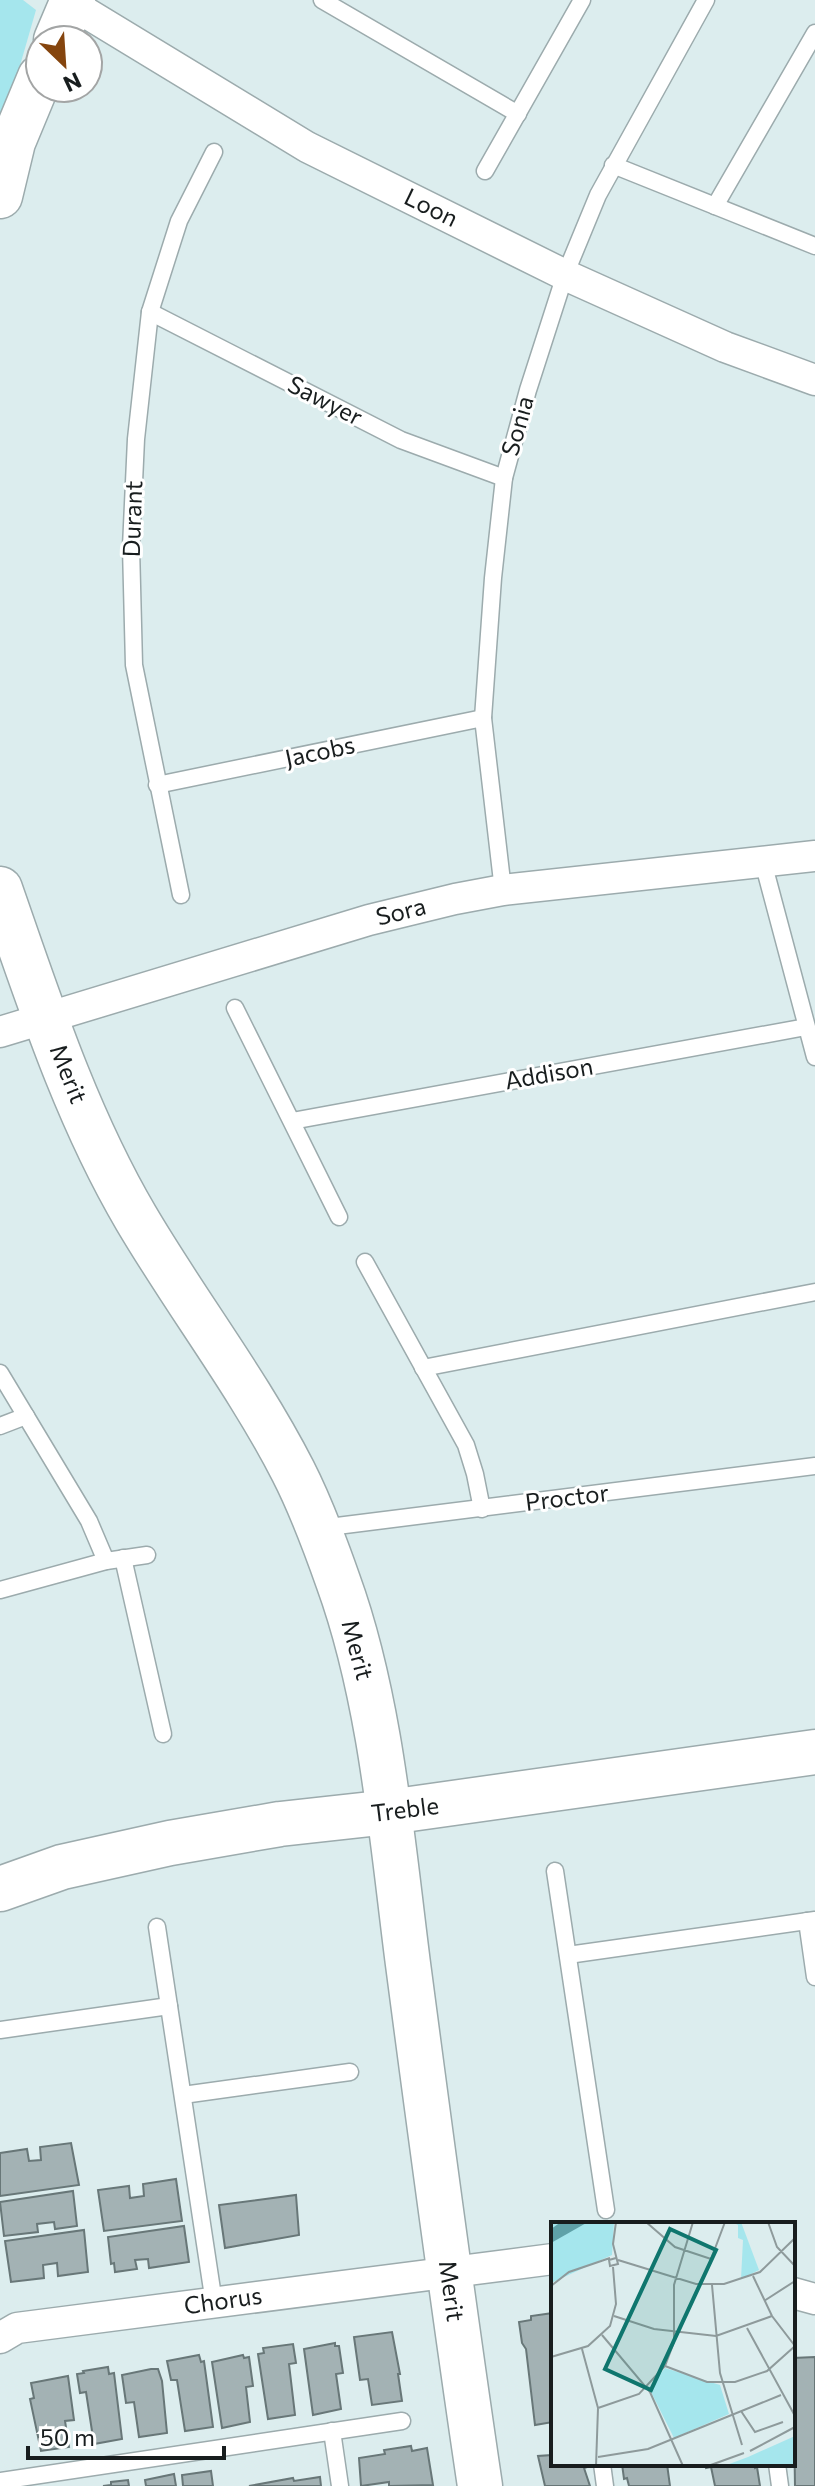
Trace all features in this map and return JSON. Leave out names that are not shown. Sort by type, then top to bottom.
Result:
[{"type":"street","name":"Loon","points":[[66,11],[307,147],[565,275],[725,347],[815,380]]},
{"type":"street","points":[[0,196],[13,142],[29,104]]},
{"type":"street","name":"Sora","points":[[0,1032],[369,920],[455,899],[503,890],[815,856]]},
{"type":"street","name":"Merit","points":[[0,889],[45,1018],[103,1157],[136,1218],[292,1469],[341,1587],[370,1699],[389,1812],[448,2272],[480,2486]]},
{"type":"street","name":"Treble","points":[[0,1889],[62,1867],[170,1843],[280,1824],[389,1812],[815,1752]]},
{"type":"street","name":"Chorus","points":[[0,2334],[17,2328],[551,2259]]},
{"type":"street","points":[[795,2294],[815,2299]]},
{"type":"lane","points":[[322,0],[518,114]]},
{"type":"lane","points":[[485,171],[582,0]]},
{"type":"lane","name":"Sonia","points":[[503,890],[483,718],[504,478],[565,275],[613,165],[706,0]]},
{"type":"lane","points":[[715,206],[815,33]]},
{"type":"lane","name":"Durant","points":[[181,895],[134,665],[131,547],[136,439],[150,312],[179,221],[214,152]]},
{"type":"lane","points":[[613,165],[815,246]]},
{"type":"lane","name":"Sawyer","points":[[150,312],[401,440],[504,478]]},
{"type":"lane","name":"Jacobs","points":[[157,785],[483,718]]},
{"type":"lane","points":[[763,862],[815,1057]]},
{"type":"lane","points":[[235,1008],[339,1217]]},
{"type":"lane","name":"Addison","points":[[292,1121],[806,1027]]},
{"type":"lane","points":[[365,1262],[466,1445],[482,1509]]},
{"type":"lane","points":[[423,1368],[815,1292]]},
{"type":"lane","points":[[0,1373],[114,1560],[163,1734]]},
{"type":"lane","points":[[0,1426],[26,1416]]},
{"type":"lane","name":"Proctor","points":[[319,1529],[815,1466]]},
{"type":"lane","points":[[0,1590],[114,1560],[147,1555]]},
{"type":"lane","points":[[555,1871],[606,2210]]},
{"type":"lane","points":[[568,1955],[811,1920],[815,1977]]},
{"type":"lane","points":[[157,1927],[214,2303]]},
{"type":"lane","points":[[0,2030],[169,2006]]},
{"type":"lane","points":[[183,2095],[350,2072]]},
{"type":"lane","points":[[0,2481],[402,2421]]},
{"type":"lane","points":[[332,2431],[340,2486]]},
{"type":"lane","points":[[602,2466],[605,2486]]},
{"type":"lane","points":[[777,2466],[780,2486]]},
{"type":"shaded area","points":[[0,0],[23,0],[36,10],[32,24],[24,24],[24,52],[0,135]]},
{"type":"building","points":[[71,2143],[79,2185],[0,2196],[0,2153],[27,2149],[29,2161],[41,2160],[40,2147]]},
{"type":"building","points":[[176,2179],[182,2221],[104,2231],[98,2190],[129,2186],[130,2198],[144,2196],[143,2184]]},
{"type":"building","points":[[73,2191],[77,2226],[55,2229],[54,2222],[37,2224],[38,2232],[4,2236],[0,2202]]},
{"type":"building","points":[[296,2195],[299,2235],[225,2248],[219,2205]]},
{"type":"building","points":[[184,2226],[189,2262],[149,2268],[148,2259],[135,2260],[137,2269],[115,2272],[108,2237]]},
{"type":"building","points":[[84,2230],[88,2272],[58,2276],[57,2263],[43,2265],[44,2278],[11,2282],[5,2241]]},
{"type":"building","points":[[551,2313],[551,2422],[535,2425],[526,2349],[519,2322],[531,2320],[531,2316]]},
{"type":"building","points":[[392,2332],[402,2401],[372,2405],[368,2379],[360,2380],[354,2337]]},
{"type":"building","points":[[335,2343],[339,2346],[343,2373],[336,2374],[341,2409],[313,2415],[304,2349]]},
{"type":"building","points":[[293,2344],[296,2363],[289,2364],[295,2415],[268,2419],[258,2354],[264,2353],[263,2348]]},
{"type":"building","points":[[199,2355],[201,2362],[204,2361],[213,2427],[185,2431],[177,2380],[171,2380],[167,2361]]},
{"type":"building","points":[[243,2355],[244,2358],[249,2357],[253,2386],[246,2387],[250,2422],[222,2428],[212,2362]]},
{"type":"building","points":[[815,2357],[815,2486],[795,2486],[795,2358]]},
{"type":"building","points":[[108,2367],[109,2374],[114,2373],[122,2439],[94,2444],[86,2392],[80,2393],[77,2374]]},
{"type":"building","points":[[158,2369],[162,2381],[167,2433],[139,2437],[134,2402],[126,2403],[122,2375]]},
{"type":"building","points":[[68,2376],[74,2420],[65,2421],[69,2447],[41,2451],[30,2399],[34,2398],[31,2383]]},
{"type":"building","points":[[411,2446],[412,2451],[427,2448],[433,2485],[389,2486],[389,2482],[361,2486],[359,2458]]},
{"type":"building","points":[[551,2455],[551,2466],[587,2466],[584,2468],[590,2486],[545,2486],[538,2456]]},
{"type":"building","points":[[622,2466],[667,2466],[670,2486],[629,2486],[627,2478],[624,2479]]},
{"type":"building","points":[[706,2466],[754,2466],[760,2486],[715,2486],[711,2467]]},
{"type":"building","points":[[211,2471],[213,2486],[183,2486],[182,2475]]},
{"type":"building","points":[[174,2474],[176,2486],[146,2486],[145,2480]]},
{"type":"building","points":[[320,2477],[321,2486],[249,2486],[293,2478],[294,2481]]},
{"type":"building","points":[[128,2480],[129,2486],[103,2486],[111,2485],[111,2482]]}]
